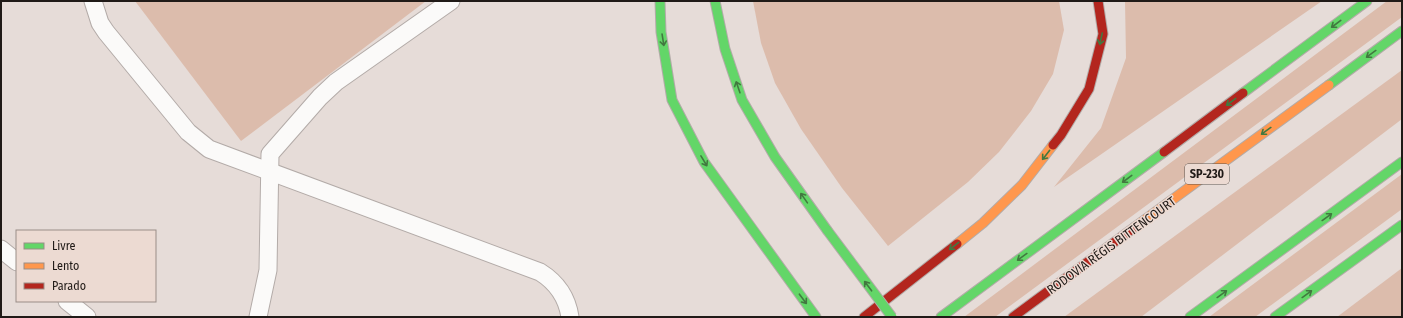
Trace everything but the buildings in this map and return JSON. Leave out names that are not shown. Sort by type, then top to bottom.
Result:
[{"type":"main road","points":[[660,1],[661,32],[672,100],[704,162],[816,317]]},
{"type":"main road","points":[[715,1],[725,49],[742,100],[775,157],[826,230],[892,317]]},
{"type":"main road","points":[[864,317],[983,223],[1022,185],[1061,135],[1089,89],[1103,34],[1098,1]]},
{"type":"main road","points":[[941,317],[1367,1]]},
{"type":"main road","name":"RODOVIA RÉGIS BITTENCOURT","points":[[1012,317],[1402,31]]},
{"type":"main road","points":[[1190,317],[1402,162]]},
{"type":"main road","points":[[1275,317],[1402,225]]},
{"type":"lane","points":[[93,1],[100,23],[106,32],[188,132],[209,149],[540,272],[552,281],[560,290],[565,300],[570,317]]},
{"type":"lane","points":[[258,317],[268,270],[270,154],[320,97],[336,82],[451,1]]},
{"type":"lane","points":[[1,249],[16,261]]},
{"type":"lane","points":[[68,302],[87,317]]},
{"type":"shaded area","points":[[135,1],[426,1],[241,141]]},
{"type":"shaded area","points":[[753,1],[1059,1],[1064,30],[1053,74],[1031,111],[999,152],[968,182],[888,246],[842,188],[801,129],[775,83],[761,43]]},
{"type":"shaded area","points":[[1125,1],[1322,1],[1054,187],[1101,128],[1126,58]]},
{"type":"shaded area","points":[[1387,1],[1402,1],[1402,17],[995,317],[964,317]]},
{"type":"shaded area","points":[[1402,70],[1402,119],[1141,317],[1064,317]]},
{"type":"shaded area","points":[[1402,174],[1402,209],[1255,317],[1209,317]]},
{"type":"shaded area","points":[[1402,268],[1402,317],[1337,317]]},
{"type":"traffic: fast","points":[[660,1],[661,32],[672,100],[704,162],[816,317]]},
{"type":"traffic: fast","points":[[715,1],[725,49],[742,100],[775,157],[827,230]]},
{"type":"traffic: fast","points":[[1243,93],[1367,1]]},
{"type":"traffic: fast","points":[[1329,85],[1402,31]]},
{"type":"traffic: fast","points":[[941,317],[1164,152]]},
{"type":"traffic: fast","points":[[1190,317],[1402,162]]},
{"type":"traffic: fast","points":[[1275,317],[1402,225]]},
{"type":"traffic: fast","points":[[827,230],[892,317]]},
{"type":"traffic: slow","points":[[1135,227],[1329,85]]},
{"type":"traffic: slow","points":[[957,244],[983,223],[1022,185],[1053,145]]},
{"type":"traffic: jam","points":[[1053,145],[1061,135],[1089,89],[1103,34],[1098,1]]},
{"type":"traffic: jam","points":[[1164,152],[1243,93]]},
{"type":"traffic: jam","points":[[1013,317],[1135,227]]},
{"type":"traffic: jam","points":[[864,317],[957,244]]}]
